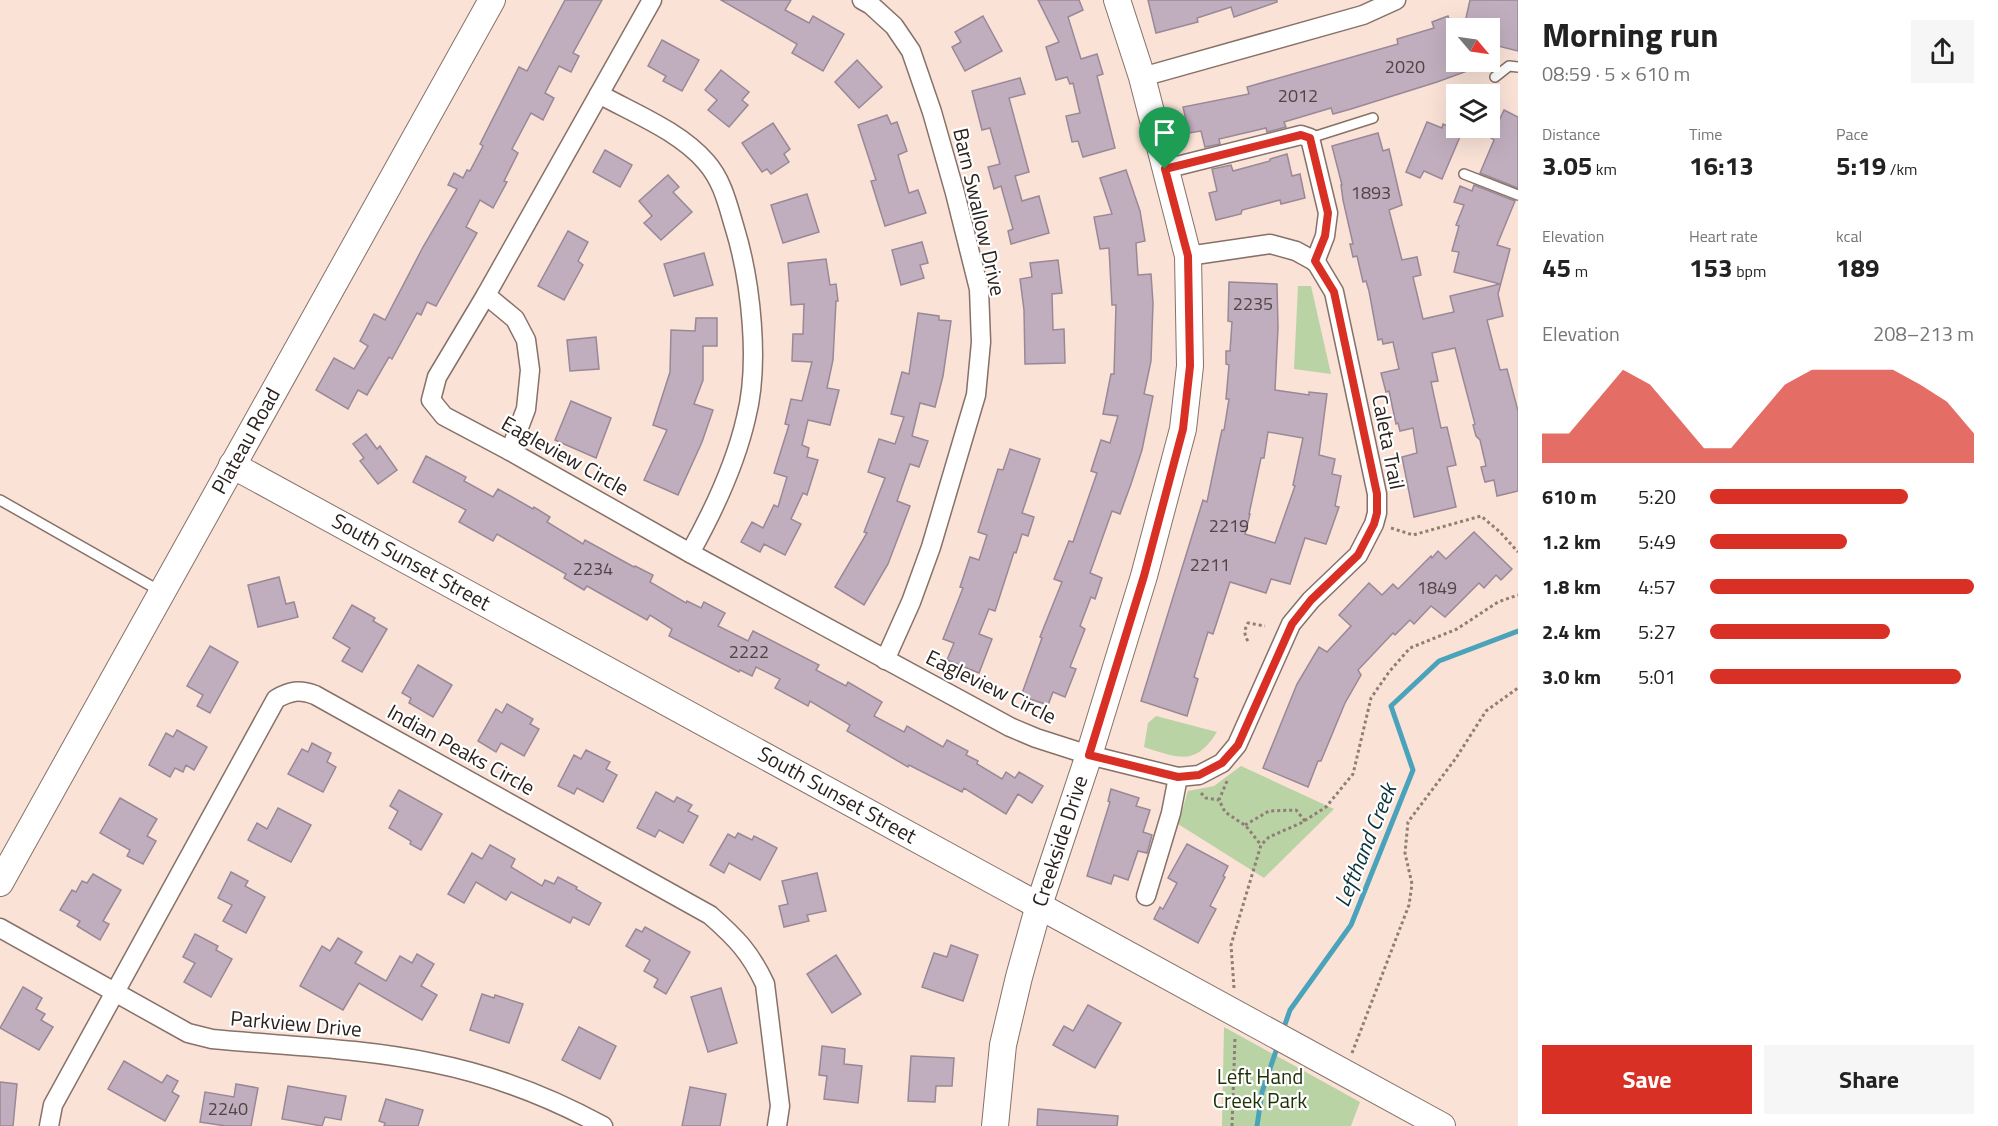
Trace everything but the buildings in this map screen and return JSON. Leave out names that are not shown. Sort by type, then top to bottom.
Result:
[{"type":"street","name":"Plateau Road","points":[[0,883],[492,0]]},
{"type":"street","name":"Eagleview Circle","points":[[652,0],[486,295],[437,377],[431,400],[444,416],[885,660],[1010,726],[1036,738],[1089,755]]},
{"type":"street","name":"Barn Swallow Drive","points":[[862,0],[894,26],[911,51],[932,112],[979,289],[981,342],[976,395],[931,547],[911,602],[885,660]]},
{"type":"street","name":"Creekside Drive","points":[[995,1126],[1003,1045],[1019,977],[1039,905],[1089,755],[1144,576],[1183,429],[1190,366],[1188,256],[1142,77],[1117,0]]},
{"type":"street","points":[[1142,77],[1363,15],[1396,0]]},
{"type":"street","points":[[599,94],[686,143],[708,164],[723,189],[740,247],[750,313],[753,373],[747,417],[729,473],[690,553]]},
{"type":"street","points":[[1165,169],[1301,135],[1310,138],[1328,213],[1325,236],[1315,261],[1296,251],[1270,244],[1188,256]]},
{"type":"street","name":"Caleta Trail","points":[[1089,755],[1178,777],[1199,775],[1222,763],[1238,745],[1292,624],[1311,600],[1358,555],[1377,513],[1377,494],[1334,292],[1315,261]]},
{"type":"street","points":[[486,295],[515,319],[526,340],[530,370],[526,409],[510,451]]},
{"type":"street","name":"South Sunset Street","points":[[232,465],[1039,905],[1247,1028],[1306,1051],[1442,1126]]},
{"type":"street","name":"Indian Peaks Circle","points":[[49,1126],[53,1105],[276,699],[289,692],[303,690],[710,915],[740,942],[757,966],[765,984],[780,1106],[777,1126]]},
{"type":"street","points":[[1146,896],[1171,813],[1178,777]]},
{"type":"street","name":"Parkview Drive","points":[[0,928],[188,1033],[204,1037],[381,1054],[435,1063],[515,1086],[574,1110],[603,1126]]},
{"type":"lane","points":[[1495,77],[1509,66],[1518,67]]},
{"type":"lane","points":[[1310,138],[1373,118]]},
{"type":"lane","points":[[1464,174],[1518,195]]},
{"type":"lane","points":[[0,500],[162,592]]},
{"type":"path","points":[[1390,528],[1413,535],[1481,516],[1518,552]]},
{"type":"path","points":[[1234,994],[1231,945],[1262,845],[1269,837],[1305,821],[1326,807],[1353,774],[1371,698],[1410,648],[1457,629],[1498,602],[1518,595]]},
{"type":"path","points":[[1248,640],[1245,636],[1245,628],[1248,623],[1265,626]]},
{"type":"path","points":[[1350,1058],[1378,979],[1409,905],[1412,884],[1405,853],[1408,822],[1456,758],[1486,711],[1518,688]]},
{"type":"path","points":[[1227,781],[1219,800],[1225,812],[1245,825],[1262,845]]},
{"type":"path","points":[[1201,793],[1206,798],[1219,800]]},
{"type":"path","points":[[1245,825],[1269,811],[1296,810],[1305,821]]},
{"type":"path","points":[[1232,1126],[1247,1028]]},
{"type":"green space","points":[[1298,286],[1311,286],[1331,374],[1294,369]]},
{"type":"green space","points":[[1156,716],[1217,732],[1201,751],[1193,755],[1185,757],[1167,754],[1144,747],[1148,723]]},
{"type":"green space","points":[[1241,766],[1334,809],[1264,878],[1178,824],[1188,791],[1214,786]]},
{"type":"green space","name":"Left Hand Creek Park","points":[[1224,1027],[1360,1102],[1351,1126],[1222,1126]]},
{"type":"waterway","name":"Lefthand Creek","points":[[1283,1030],[1290,1010],[1351,925],[1413,770],[1391,706],[1439,661],[1518,631]]},
{"type":"waterway","name":"Lefthand Creek","points":[[1257,1126],[1262,1092],[1278,1045]]},
{"type":"route","points":[[1301,135],[1310,138],[1328,213],[1325,236],[1315,261],[1334,292],[1377,494],[1377,513],[1374,524],[1358,555],[1311,600],[1292,624],[1238,745],[1222,763],[1199,775],[1178,777],[1089,755],[1144,576],[1183,429],[1190,366],[1191,310],[1188,256],[1165,169],[1301,135]]}]
